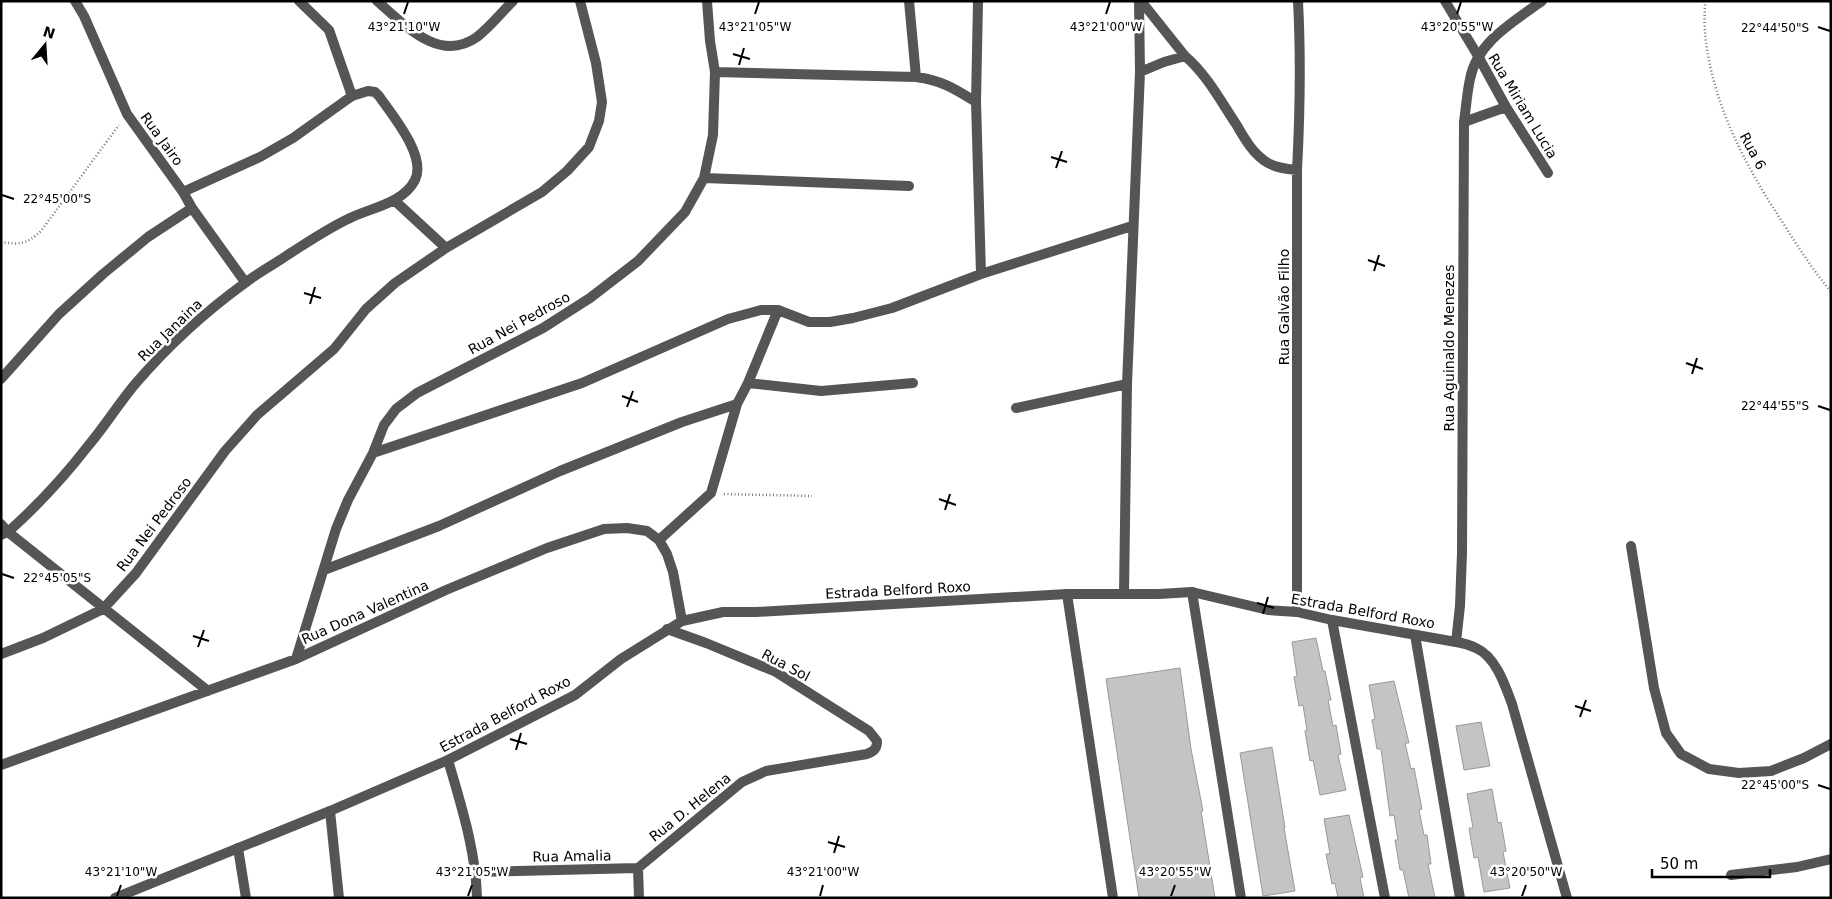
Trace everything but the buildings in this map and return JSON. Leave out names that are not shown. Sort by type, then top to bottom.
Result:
[{"type":"street","name":"Rua Jairo","points":[[75,1],[84,16],[127,114],[245,282]]},
{"type":"street","points":[[299,1],[329,30],[352,96]]},
{"type":"street","points":[[377,1],[413,32],[428,41],[442,46],[458,46],[477,37],[513,1]]},
{"type":"street","name":"Rua Nei Pedroso","points":[[103,609],[136,573],[225,451],[257,416],[334,349],[366,309],[395,283],[446,248],[542,192],[567,171],[589,147],[599,121],[602,102],[596,63],[580,1]]},
{"type":"street","name":"Rua Nei Pedroso","points":[[296,659],[336,529],[348,500],[373,453],[384,425],[396,409],[417,392],[544,328],[590,298],[638,261],[685,212],[704,178],[713,135],[715,72],[707,1]]},
{"type":"street","points":[[909,1],[916,77]]},
{"type":"street","points":[[978,1],[976,102],[981,274]]},
{"type":"street","points":[[1140,1],[1185,56],[1208,80],[1250,146],[1267,162],[1280,168],[1297,170]]},
{"type":"street","points":[[1124,593],[1126,384],[1140,72],[1140,1]]},
{"type":"street","name":"Rua Galvão Filho","points":[[1297,612],[1297,170],[1300,107],[1298,1]]},
{"type":"street","name":"Rua Miriam Lucia","points":[[1444,1],[1478,56],[1506,107],[1548,173]]},
{"type":"street","points":[[1478,56],[1492,38],[1542,1]]},
{"type":"street","points":[[1140,72],[1185,56]]},
{"type":"street","name":"Rua Aguinaldo Menezes","points":[[1456,642],[1460,606],[1462,553],[1464,122],[1470,78],[1478,56]]},
{"type":"street","points":[[715,72],[916,77],[949,85],[976,102]]},
{"type":"street","name":"Rua Janaina","points":[[4,531],[45,497],[76,461],[135,384],[162,354],[204,315],[245,282],[349,218],[394,200],[408,189],[417,175],[416,158],[410,143],[379,96],[375,92],[368,91],[352,96],[293,138],[260,157],[183,192]]},
{"type":"street","points":[[1464,122],[1506,107]]},
{"type":"street","points":[[704,178],[910,186]]},
{"type":"street","points":[[394,200],[446,248]]},
{"type":"street","points":[[1,379],[59,314],[103,274],[148,237],[192,208]]},
{"type":"street","points":[[373,453],[582,383],[728,319],[760,310],[778,310],[809,322],[830,322],[892,308],[981,274],[1132,226]]},
{"type":"street","points":[[682,620],[673,572],[667,554],[659,540],[711,493],[737,404],[748,383],[778,310]]},
{"type":"street","points":[[748,383],[821,391],[913,383]]},
{"type":"street","points":[[1016,408],[1126,384]]},
{"type":"street","points":[[324,570],[439,526],[560,471],[674,425],[737,404]]},
{"type":"street","name":"Rua Dona Valentina","points":[[1,765],[296,659],[455,586],[547,548],[604,529],[627,528],[647,531],[659,540]]},
{"type":"street","points":[[4,531],[208,691]]},
{"type":"street","points":[[1631,546],[1654,688],[1666,733],[1682,754],[1709,769],[1747,773],[1771,771],[1804,758],[1831,744]]},
{"type":"street","points":[[1192,592],[1240,898]]},
{"type":"street","name":"Estrada Belford Roxo","points":[[114,898],[330,811],[448,760],[574,695],[622,659],[682,620],[723,612],[756,612],[1067,594],[1192,592],[1268,610],[1297,612],[1456,642],[1477,648],[1490,659],[1502,680],[1512,704],[1566,898]]},
{"type":"street","points":[[1067,594],[1113,898]]},
{"type":"street","points":[[1,654],[44,638],[103,609]]},
{"type":"street","points":[[1332,620],[1384,898]]},
{"type":"street","name":"Rua Sol","points":[[666,630],[693,638],[776,672],[869,731],[877,741],[877,746]]},
{"type":"street","points":[[1415,635],[1460,898]]},
{"type":"street","name":"Rua D. Helena","points":[[638,868],[742,782],[766,771],[867,754],[874,751],[877,746]]},
{"type":"street","points":[[448,760],[461,803],[476,872],[476,898]]},
{"type":"street","points":[[330,811],[339,898]]},
{"type":"street","points":[[238,848],[246,898]]},
{"type":"street","points":[[1730,875],[1797,867],[1831,860]]},
{"type":"street","points":[[638,868],[639,898]]},
{"type":"street","name":"Rua Amalia","points":[[476,872],[638,868]]},
{"type":"path","name":"Rua 6","points":[[1705,1],[1704,31],[1713,80],[1731,131],[1761,190],[1816,273],[1831,292]]},
{"type":"path","points":[[1,242],[23,243],[31,241],[42,231],[127,114]]},
{"type":"path","points":[[711,493],[812,496]]}]
